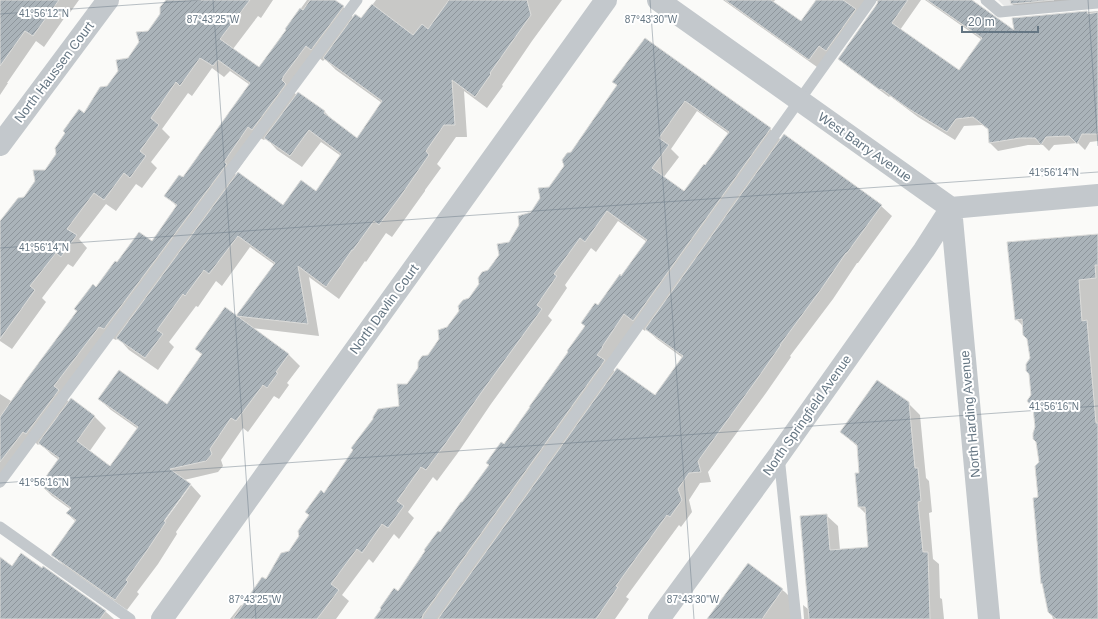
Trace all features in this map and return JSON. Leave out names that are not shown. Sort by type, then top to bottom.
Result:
[{"type":"street","name":"North Haussen Court","points":[[0,145],[108,0]]},
{"type":"street","name":"North Davlin Court","points":[[162,619],[606,0]]},
{"type":"street","name":"West Barry Avenue","points":[[658,0],[952,208]]},
{"type":"street","points":[[952,208],[1098,195]]},
{"type":"street","name":"North Springfield Avenue","points":[[659,619],[779,456],[952,208]]},
{"type":"street","name":"North Harding Avenue","points":[[952,208],[989,619]]},
{"type":"lane","points":[[0,482],[357,0]]},
{"type":"lane","points":[[429,619],[871,0]]},
{"type":"lane","points":[[986,0],[1000,12],[1098,3]]},
{"type":"lane","points":[[779,456],[796,619]]},
{"type":"lane","points":[[0,527],[130,619]]},
{"type":"shaded area","points":[[998,0],[1086,0],[1005,7]]},
{"type":"building","points":[[0,0],[59,0],[33,36],[25,31],[0,66]]},
{"type":"building","points":[[166,0],[250,0],[220,39],[259,67],[300,8],[303,10],[310,0],[335,0],[344,6],[311,50],[306,46],[283,77],[282,80],[286,84],[252,130],[248,127],[224,162],[227,164],[104,329],[99,327],[54,386],[59,390],[26,434],[23,432],[0,462],[0,417],[77,311],[74,309],[93,284],[96,287],[139,232],[152,241],[177,205],[164,196],[179,175],[183,177],[250,83],[218,60],[213,66],[200,58],[180,86],[176,82],[151,118],[159,125],[140,151],[146,156],[130,178],[124,173],[104,200],[94,193],[67,229],[77,235],[61,257],[56,253],[30,286],[35,290],[0,339],[0,221],[18,198],[24,197],[35,181],[33,170],[45,170],[56,154],[55,148],[65,133],[63,131],[79,109],[84,113],[100,87],[107,86],[118,71],[116,60],[128,58],[139,42],[136,32],[148,31],[160,14],[160,7]]},
{"type":"building","points":[[449,0],[527,0],[531,15],[475,97],[452,80],[455,125],[444,125],[426,151],[429,155],[400,197],[379,225],[374,221],[326,287],[298,266],[308,324],[236,316],[275,263],[238,236],[209,274],[204,270],[185,296],[183,294],[157,330],[163,334],[145,358],[116,338],[238,172],[283,205],[301,180],[316,191],[341,154],[309,130],[290,156],[264,138],[298,92],[325,111],[324,113],[357,138],[382,101],[323,58],[355,14],[361,18],[372,4],[413,35],[422,24],[428,29]]},
{"type":"building","points":[[725,0],[771,0],[801,21],[816,0],[843,0],[856,9],[826,51],[819,46],[809,60]]},
{"type":"building","points":[[878,0],[908,0],[892,23],[959,70],[982,38],[927,0],[972,0],[1014,30],[1012,18],[1087,11],[1088,14],[1098,12],[1098,134],[1082,134],[1077,144],[1069,136],[1046,137],[1041,145],[1035,138],[1020,138],[989,143],[988,129],[973,117],[956,119],[947,132],[909,109],[838,59],[877,4]]},
{"type":"building","points":[[1010,0],[1054,0],[1011,4]]},
{"type":"building","points":[[645,38],[771,128],[633,321],[624,314],[597,355],[605,360],[423,615],[422,619],[374,619],[394,588],[398,591],[425,551],[424,550],[438,531],[440,532],[489,465],[486,463],[501,442],[504,444],[530,407],[585,326],[581,323],[595,303],[598,305],[647,240],[607,211],[585,242],[580,238],[554,274],[557,276],[537,305],[542,309],[426,470],[421,467],[397,501],[404,506],[388,528],[382,524],[362,553],[357,549],[331,584],[339,590],[317,619],[233,619],[262,577],[266,579],[281,553],[289,551],[299,536],[298,531],[309,515],[305,512],[321,490],[324,493],[353,450],[351,448],[373,419],[378,409],[399,406],[397,384],[407,384],[418,368],[418,362],[422,356],[428,355],[439,339],[438,330],[447,327],[459,311],[458,306],[463,300],[469,298],[479,284],[478,278],[482,272],[488,270],[499,255],[497,244],[509,242],[519,225],[518,216],[531,212],[540,198],[538,188],[549,187],[564,166],[562,160],[567,153],[571,152],[617,85],[612,82]],"holes":[[[685,101],[729,132],[684,191],[652,168],[669,145],[659,138]]]},
{"type":"building","points":[[784,134],[882,205],[846,253],[698,461],[701,472],[689,473],[678,489],[682,500],[670,517],[667,515],[616,586],[618,587],[596,619],[438,619],[617,368],[655,395],[683,356],[645,329]]},
{"type":"building","points":[[1098,234],[1098,265],[1095,265],[1096,278],[1079,280],[1082,321],[1087,320],[1096,423],[1098,423],[1098,619],[1056,619],[1048,612],[1042,583],[1041,584],[1033,498],[1038,497],[1035,466],[1039,462],[1036,442],[1033,439],[1035,427],[1033,408],[1027,401],[1031,395],[1029,374],[1026,371],[1026,364],[1030,358],[1027,339],[1023,335],[1022,319],[1015,320],[1007,242]]},
{"type":"building","points":[[225,307],[289,354],[267,388],[263,385],[236,421],[231,418],[210,449],[212,454],[206,461],[170,469],[191,484],[164,521],[166,522],[126,580],[128,582],[115,600],[51,555],[76,520],[66,513],[71,508],[40,485],[59,458],[38,443],[71,398],[95,416],[77,441],[110,466],[138,427],[98,399],[119,370],[167,404],[202,354],[195,349]]},
{"type":"building","points":[[877,380],[909,402],[915,468],[918,468],[921,501],[918,502],[923,552],[928,552],[930,619],[809,619],[800,516],[827,514],[830,550],[868,547],[865,507],[858,507],[855,473],[859,473],[857,445],[840,432]]},
{"type":"building","points":[[21,553],[42,568],[43,566],[106,611],[100,619],[0,619],[0,557],[12,566]]},
{"type":"building","points":[[748,563],[783,589],[762,619],[707,619]]}]
